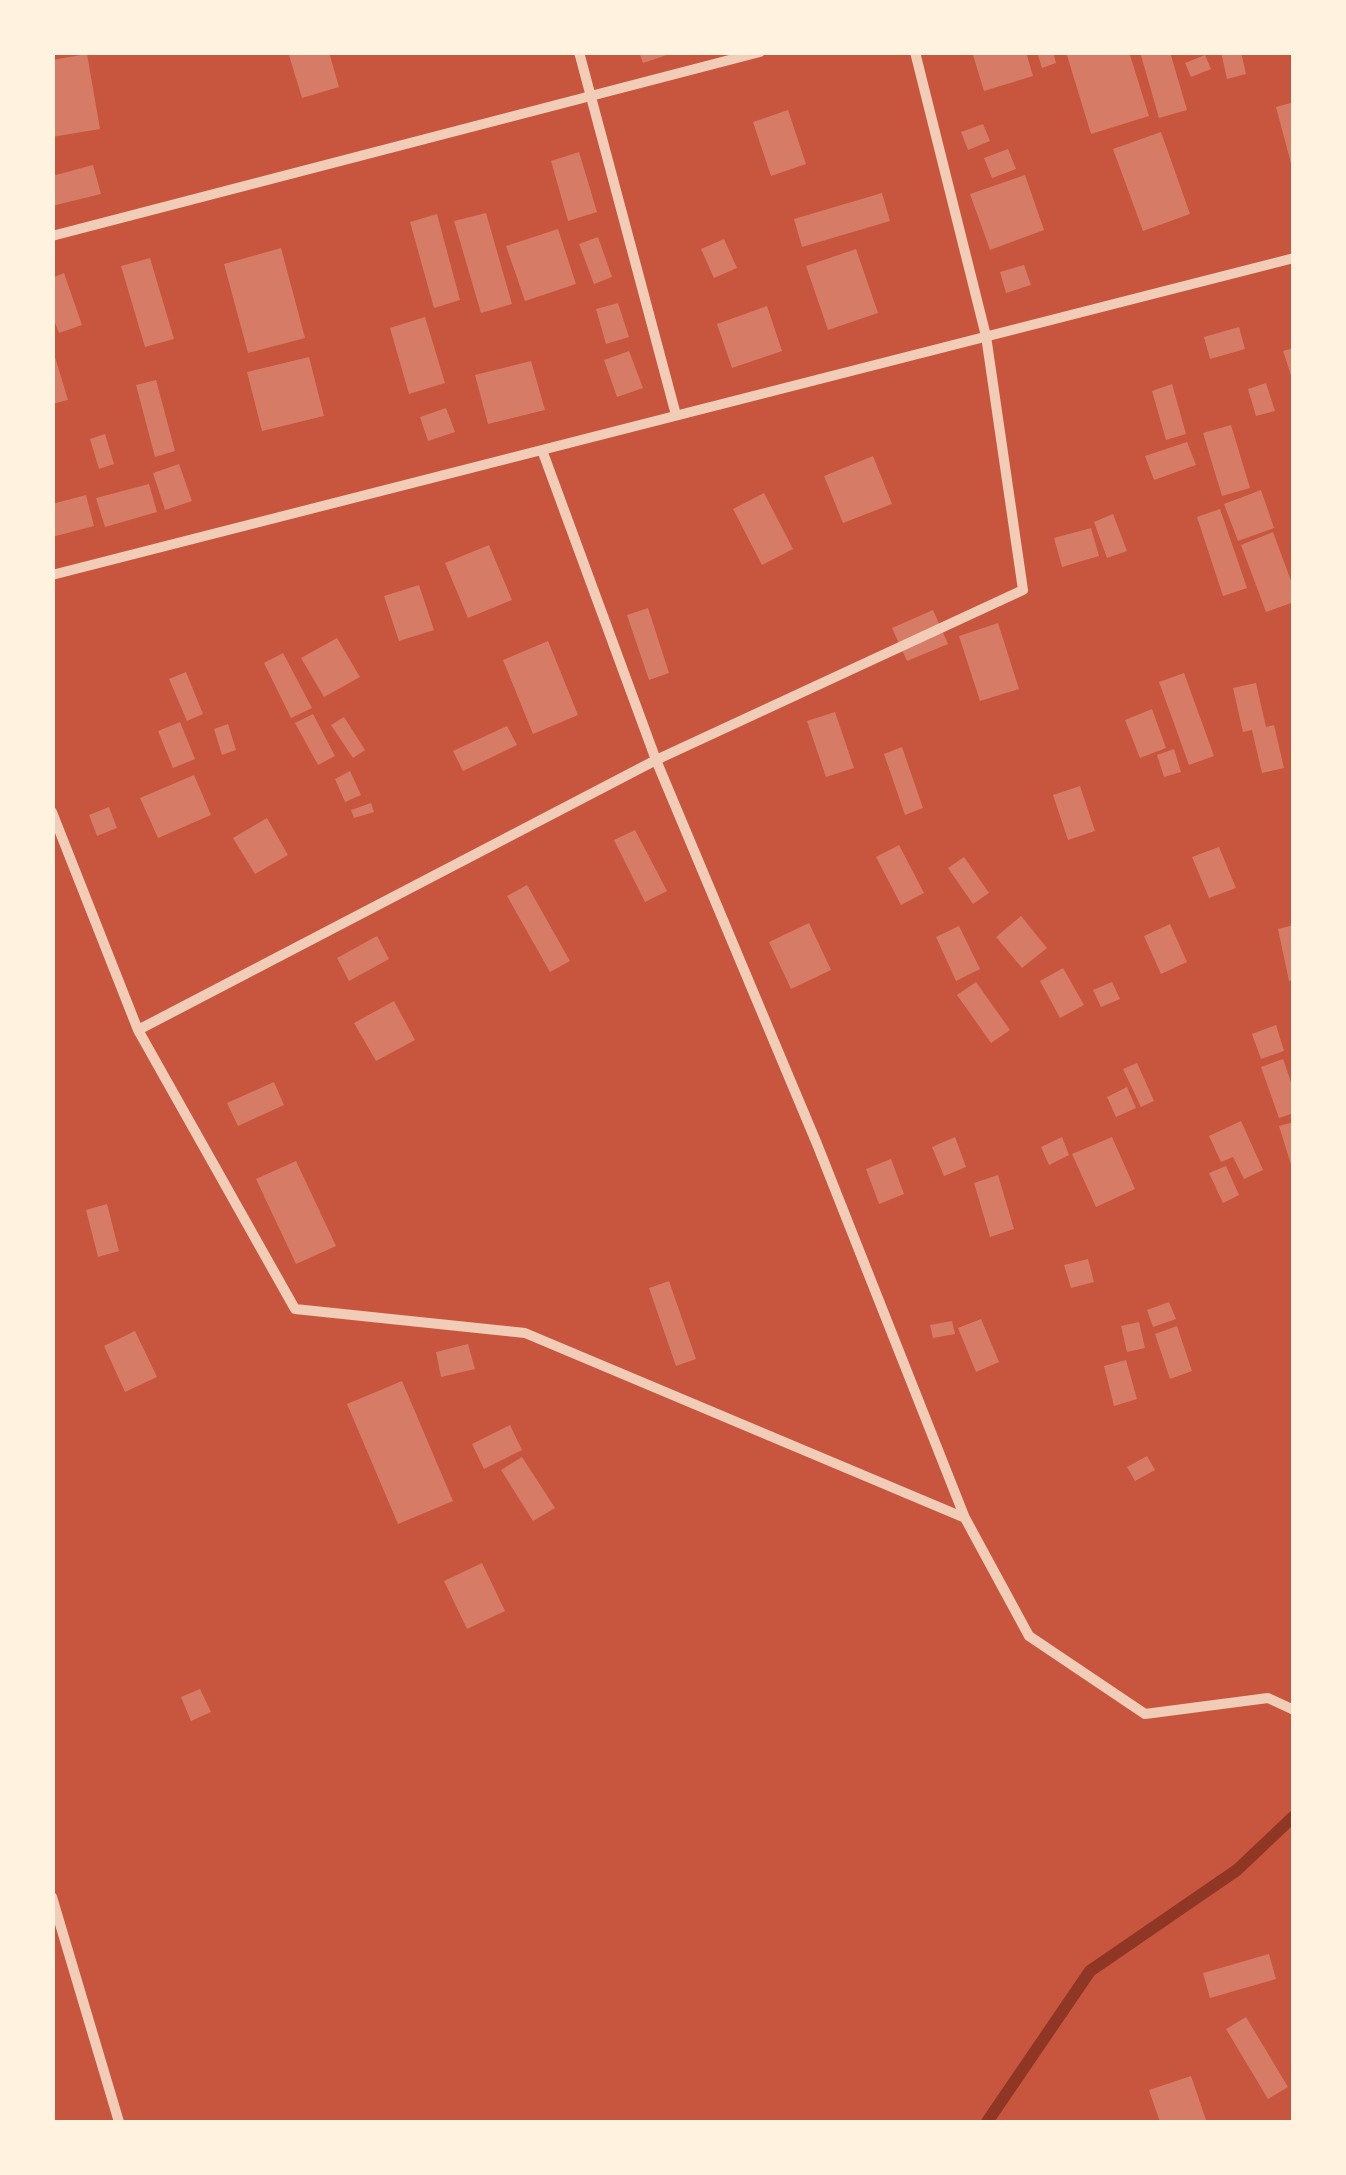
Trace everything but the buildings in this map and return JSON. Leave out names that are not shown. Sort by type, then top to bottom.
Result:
[{"type":"street","points":[[579,52],[676,415]]},
{"type":"street","points":[[52,236],[760,52]]},
{"type":"street","points":[[138,1030],[656,760],[1023,590],[986,336],[915,52]]},
{"type":"street","points":[[52,575],[1294,258]]},
{"type":"street","points":[[542,450],[656,760],[817,1144],[965,1518],[1029,1636],[1145,1714],[1268,1698],[1294,1710]]},
{"type":"street","points":[[52,812],[138,1030],[295,1309],[525,1333],[965,1518]]},
{"type":"street","points":[[52,1897],[119,2122]]},
{"type":"waterway","points":[[987,2122],[1090,1971],[1237,1870],[1294,1816]]}]
